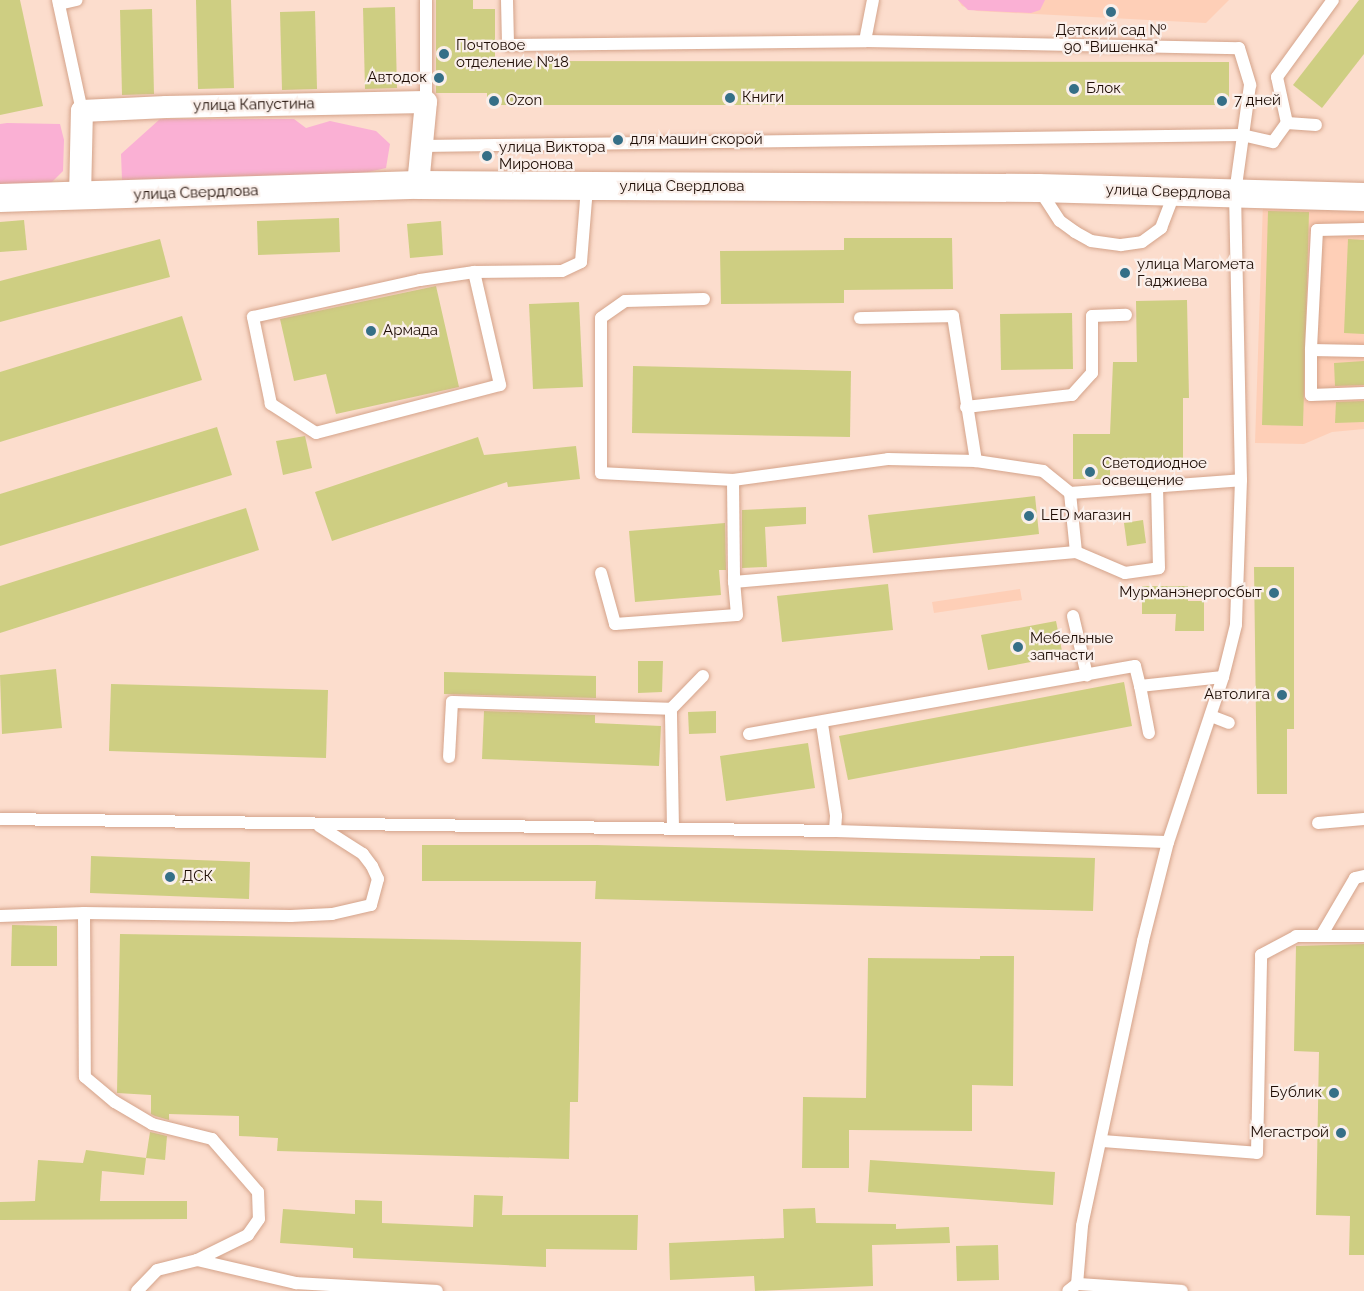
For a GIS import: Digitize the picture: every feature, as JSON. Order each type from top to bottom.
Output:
[{"type":"street","name":"улица Капустина","points":[[82,111],[426,102]]},
{"type":"street","points":[[418,185],[426,102]]},
{"type":"street","points":[[81,197],[82,111]]},
{"type":"street","name":"улица Свердлова","points":[[0,198],[418,185],[1038,188],[1364,197]]},
{"type":"lane","points":[[76,0],[59,2],[82,111]]},
{"type":"lane","points":[[426,0],[426,102]]},
{"type":"lane","points":[[507,0],[508,45],[865,41],[1239,48],[1250,85],[1235,194],[1241,480],[1236,625],[1211,716],[1168,842],[1143,941],[1102,1142],[1082,1226],[1073,1287],[1182,1291]]},
{"type":"lane","points":[[421,146],[1242,135],[1273,142],[1287,123],[1276,77],[1333,0]]},
{"type":"lane","points":[[865,41],[870,2]]},
{"type":"lane","points":[[1287,123],[1316,125]]},
{"type":"lane","points":[[474,272],[500,385],[316,433],[271,404],[253,317],[420,280],[474,272],[562,271],[581,262],[586,187]]},
{"type":"lane","points":[[1038,188],[1060,221],[1076,232],[1091,241],[1121,245],[1142,242],[1161,228],[1174,192]]},
{"type":"lane","points":[[1364,229],[1317,230],[1311,395],[1364,393]]},
{"type":"lane","points":[[704,299],[625,301],[601,318],[601,472],[733,480],[888,459],[976,461],[1044,471],[1070,494],[1076,552]]},
{"type":"lane","points":[[966,407],[1072,395],[1092,373],[1092,316],[1126,315]]},
{"type":"lane","points":[[860,318],[953,316],[976,461]]},
{"type":"lane","points":[[1311,350],[1364,351]]},
{"type":"lane","points":[[601,573],[615,624],[737,615],[734,582],[733,480]]},
{"type":"lane","points":[[1070,494],[1157,485],[1241,480]]},
{"type":"lane","points":[[734,582],[1076,552],[1125,573],[1158,568],[1157,485]]},
{"type":"lane","points":[[1073,616],[1087,675]]},
{"type":"lane","points":[[749,734],[822,724],[1136,666],[1149,733]]},
{"type":"lane","points":[[673,829],[671,709],[703,676]]},
{"type":"lane","points":[[1140,686],[1223,676]]},
{"type":"lane","points":[[449,757],[452,702],[671,709]]},
{"type":"lane","points":[[1211,716],[1229,723]]},
{"type":"lane","points":[[822,724],[836,816],[835,831]]},
{"type":"lane","points":[[0,819],[318,826],[835,831],[1168,842]]},
{"type":"lane","points":[[1318,823],[1364,819]]},
{"type":"lane","points":[[0,916],[84,913],[291,916],[332,914],[371,905],[378,879],[372,866],[363,854],[318,826]]},
{"type":"lane","points":[[1321,936],[1355,878],[1364,876]]},
{"type":"lane","points":[[84,913],[85,1077],[115,1102],[152,1124],[212,1139],[258,1192],[259,1219],[248,1235],[197,1260],[157,1270],[138,1286],[137,1291]]},
{"type":"lane","points":[[1102,1142],[1257,1153],[1262,955],[1289,937],[1364,936]]},
{"type":"lane","points":[[197,1260],[296,1283],[437,1291]]},
{"type":"shaded area","name":"Детский сад № 90 \"Вишенка\"","points":[[958,0],[1229,0],[1206,23],[977,11],[962,6]]},
{"type":"shaded area","points":[[958,0],[1045,0],[1040,10],[1031,13],[968,10]]},
{"type":"shaded area","points":[[160,119],[294,119],[306,128],[330,121],[376,131],[390,144],[386,168],[346,177],[127,185],[122,180],[121,154]]},
{"type":"shaded area","points":[[0,124],[60,124],[64,140],[63,171],[48,186],[0,188]]},
{"type":"shaded area","points":[[1263,203],[1364,207],[1364,429],[1332,432],[1304,444],[1255,443]]},
{"type":"shaded area","points":[[1020,589],[1022,600],[934,613],[932,602]]},
{"type":"building","points":[[0,0],[20,0],[43,106],[0,115]]},
{"type":"building","points":[[196,0],[231,0],[234,88],[198,89]]},
{"type":"building","points":[[436,0],[473,0],[473,9],[495,9],[495,61],[1229,62],[1229,105],[487,105],[487,93],[436,93]]},
{"type":"building","points":[[1359,0],[1364,0],[1364,54],[1322,108],[1293,85]]},
{"type":"building","points":[[395,7],[397,88],[365,89],[363,8]]},
{"type":"building","points":[[152,9],[154,94],[122,95],[120,10]]},
{"type":"building","points":[[315,11],[317,89],[282,90],[280,12]]},
{"type":"building","points":[[1268,211],[1309,212],[1303,426],[1262,425]]},
{"type":"building","points":[[339,218],[340,252],[258,255],[257,221]]},
{"type":"building","points":[[24,220],[27,250],[0,252],[0,222]]},
{"type":"building","points":[[441,221],[443,255],[410,258],[407,224]]},
{"type":"building","points":[[844,238],[952,238],[953,289],[844,290],[844,303],[721,304],[720,251],[844,250]]},
{"type":"building","points":[[160,239],[170,277],[0,322],[0,281]]},
{"type":"building","points":[[1348,239],[1364,240],[1364,334],[1344,333]]},
{"type":"building","points":[[436,286],[459,387],[336,414],[326,374],[294,381],[280,319]]},
{"type":"building","points":[[1187,300],[1189,398],[1183,398],[1183,465],[1110,465],[1110,479],[1073,479],[1073,434],[1110,434],[1113,362],[1137,362],[1136,301]]},
{"type":"building","points":[[579,302],[583,387],[533,389],[529,304]]},
{"type":"building","points":[[1072,313],[1073,369],[1001,370],[1000,314]]},
{"type":"building","points":[[182,316],[202,380],[0,442],[0,372]]},
{"type":"building","points":[[1364,361],[1364,385],[1335,386],[1334,363]]},
{"type":"building","points":[[633,366],[851,371],[850,437],[632,433]]},
{"type":"building","points":[[1364,401],[1364,422],[1335,423],[1336,402]]},
{"type":"building","points":[[217,427],[232,475],[0,546],[0,494]]},
{"type":"building","points":[[305,436],[312,468],[283,475],[276,441]]},
{"type":"building","points":[[478,437],[484,455],[576,446],[580,479],[508,487],[507,482],[332,541],[315,492]]},
{"type":"building","points":[[1035,496],[1039,534],[873,553],[868,515]]},
{"type":"building","points":[[806,507],[806,524],[765,527],[767,567],[742,568],[742,510]]},
{"type":"building","points":[[246,508],[259,550],[0,633],[0,586]]},
{"type":"building","points":[[1143,520],[1146,543],[1127,546],[1124,523]]},
{"type":"building","points":[[725,523],[726,570],[719,570],[721,595],[635,602],[629,531]]},
{"type":"building","points":[[1254,567],[1294,567],[1294,729],[1287,729],[1287,794],[1257,794]]},
{"type":"building","points":[[888,584],[893,630],[782,642],[777,596]]},
{"type":"building","points":[[1142,586],[1188,586],[1188,601],[1204,601],[1204,631],[1175,631],[1176,614],[1142,614]]},
{"type":"building","points":[[1056,621],[1063,656],[988,670],[981,635]]},
{"type":"building","points":[[638,661],[663,661],[662,692],[638,693]]},
{"type":"building","points":[[56,669],[62,728],[2,734],[0,675]]},
{"type":"building","points":[[444,672],[596,676],[596,698],[444,694]]},
{"type":"building","points":[[1124,682],[1132,726],[848,780],[839,736]]},
{"type":"building","points":[[111,684],[328,690],[326,758],[109,751]]},
{"type":"building","points":[[484,711],[595,715],[595,723],[661,726],[659,766],[482,759]]},
{"type":"building","points":[[716,711],[716,733],[689,734],[688,712]]},
{"type":"building","points":[[808,743],[815,788],[726,801],[720,756]]},
{"type":"building","points":[[422,845],[597,845],[1095,858],[1093,911],[595,899],[596,881],[422,881]]},
{"type":"building","name":"ДСК","points":[[91,856],[250,862],[249,899],[90,893]]},
{"type":"building","points":[[12,925],[57,926],[57,966],[11,966]]},
{"type":"building","points":[[120,934],[581,942],[578,1102],[570,1102],[569,1159],[277,1151],[278,1138],[239,1136],[239,1116],[169,1114],[169,1120],[151,1114],[151,1095],[117,1093]]},
{"type":"building","name":"Мегастрой","points":[[1364,944],[1364,1255],[1349,1255],[1350,1216],[1316,1215],[1319,1052],[1294,1051],[1296,946]]},
{"type":"building","points":[[980,956],[1014,956],[1013,1086],[972,1085],[972,1131],[849,1130],[849,1168],[802,1168],[803,1097],[866,1098],[868,958],[980,959]]},
{"type":"building","points":[[150,1132],[167,1136],[165,1160],[146,1158]]},
{"type":"building","points":[[86,1150],[146,1158],[144,1175],[102,1171],[100,1201],[187,1201],[187,1219],[0,1220],[0,1202],[35,1201],[38,1160],[83,1163]]},
{"type":"building","points":[[870,1160],[1055,1172],[1053,1205],[868,1192]]},
{"type":"building","points":[[474,1195],[503,1196],[502,1215],[638,1215],[637,1250],[546,1249],[546,1267],[353,1258],[353,1248],[280,1243],[283,1209],[355,1214],[355,1200],[382,1201],[382,1223],[473,1227]]},
{"type":"building","points":[[815,1208],[816,1223],[896,1224],[896,1229],[949,1227],[950,1243],[872,1245],[873,1286],[755,1291],[754,1276],[670,1280],[669,1243],[784,1238],[783,1209]]},
{"type":"building","points":[[998,1245],[999,1280],[957,1281],[956,1246]]},
{"type":"place","name":"Детский сад № 90 \"Вишенка\"","points":[[1111,12]]},
{"type":"place","name":"Почтовое отделение №18","points":[[444,54]]},
{"type":"place","name":"Автодок","points":[[439,78]]},
{"type":"place","name":"Блок","points":[[1074,89]]},
{"type":"place","name":"Книги","points":[[730,98]]},
{"type":"place","name":"Ozon","points":[[494,101]]},
{"type":"place","name":"7 дней","points":[[1222,101]]},
{"type":"place","name":"для машин скорой","points":[[618,140]]},
{"type":"place","name":"улица Виктора Миронова","points":[[487,156]]},
{"type":"place","name":"улица Магомета Гаджиева","points":[[1125,273]]},
{"type":"place","name":"Армада","points":[[371,331]]},
{"type":"place","name":"Светодиодное освещение","points":[[1090,472]]},
{"type":"place","name":"LED магазин","points":[[1029,516]]},
{"type":"place","name":"Мурманэнергосбыт","points":[[1274,593]]},
{"type":"place","name":"Мебельные запчасти","points":[[1018,647]]},
{"type":"place","name":"Автолига","points":[[1282,695]]},
{"type":"place","name":"ДСК","points":[[170,877]]},
{"type":"place","name":"Бублик","points":[[1334,1093]]},
{"type":"place","name":"Мегастрой","points":[[1341,1133]]}]
